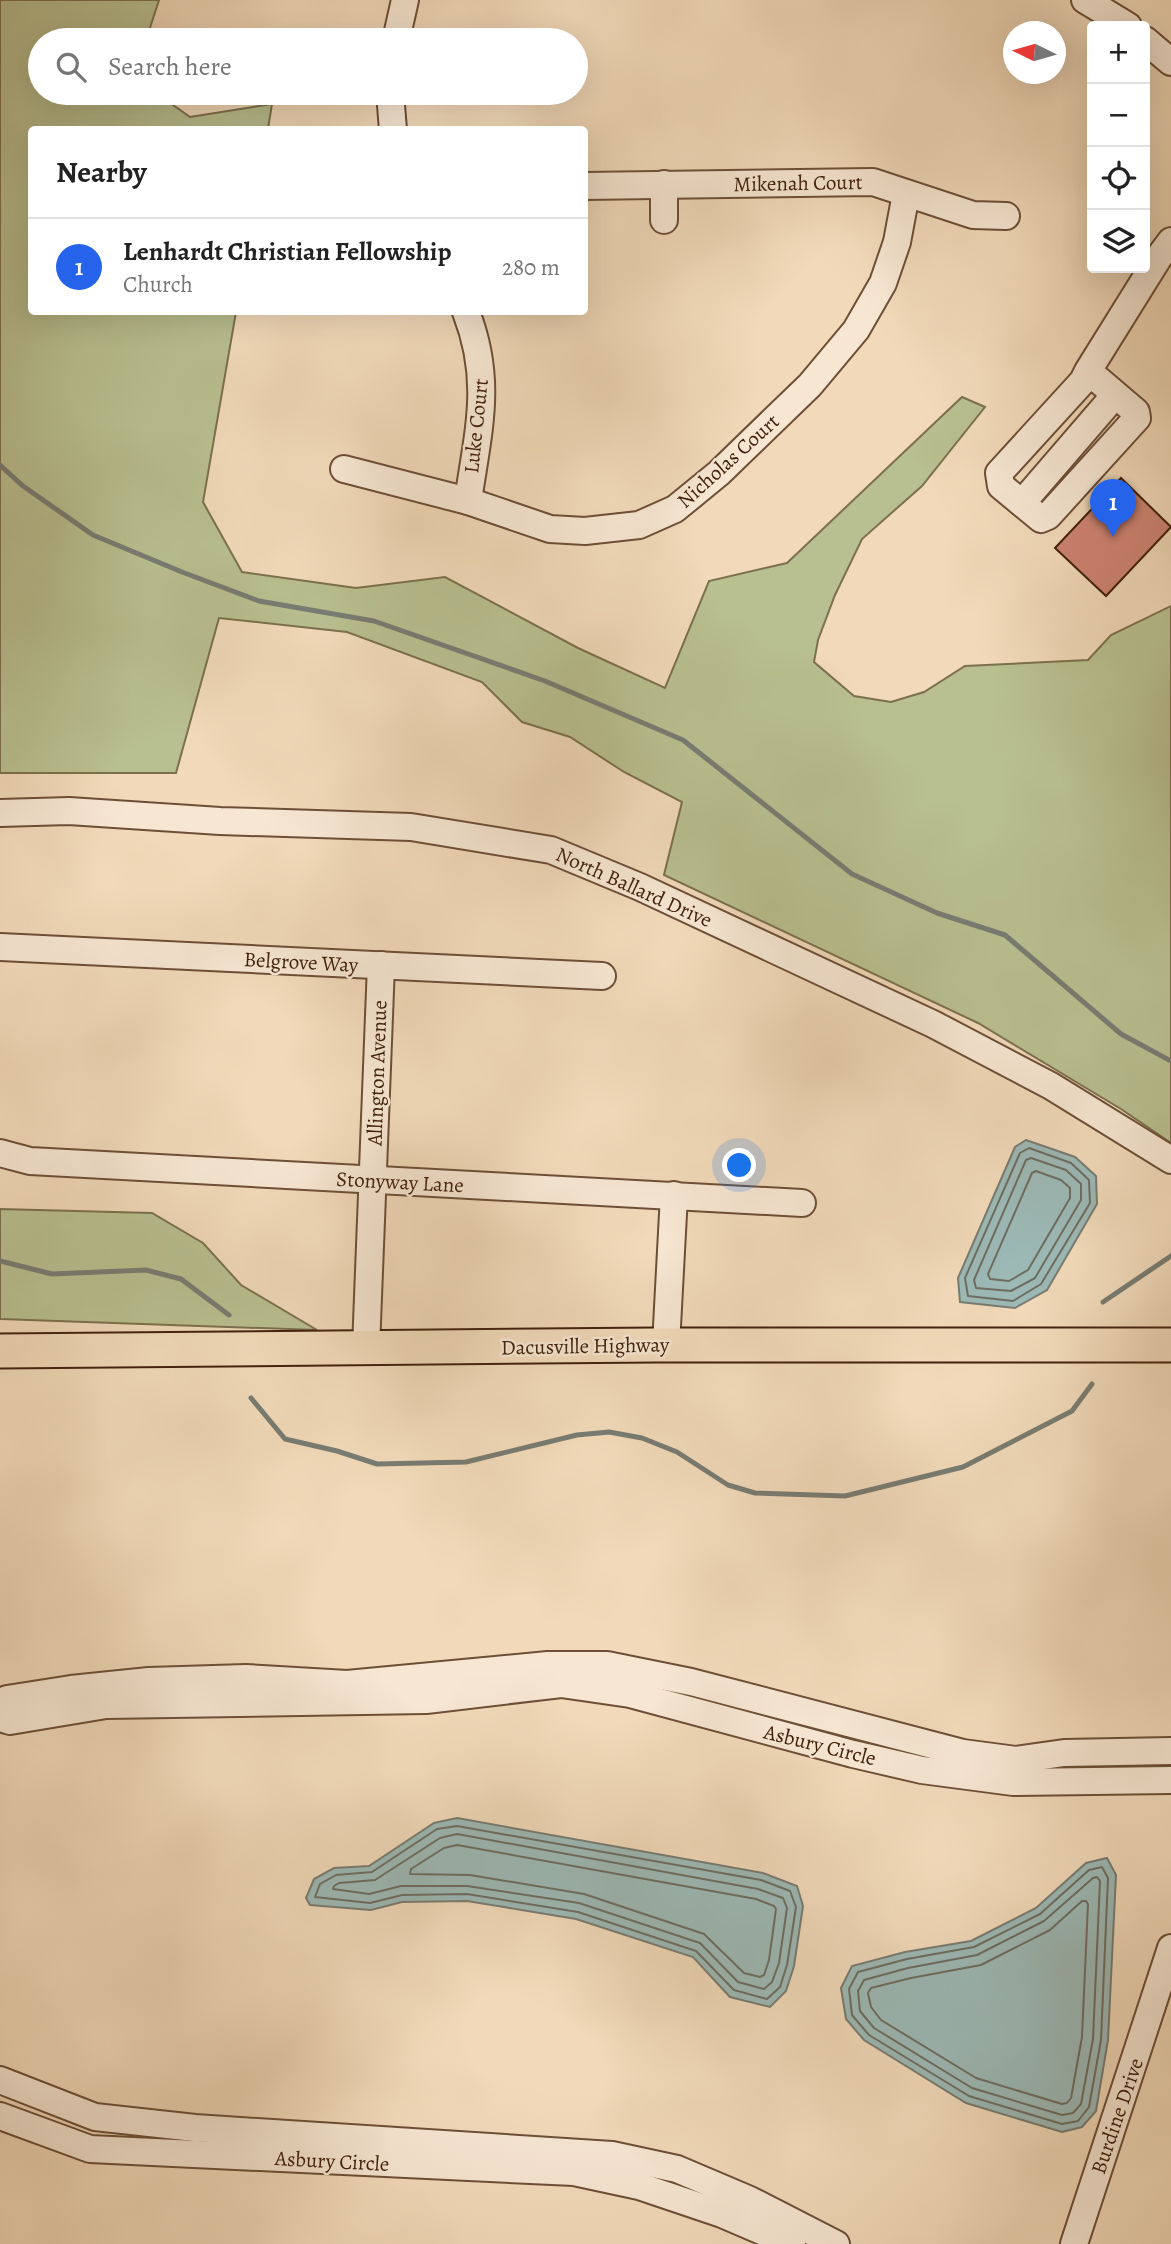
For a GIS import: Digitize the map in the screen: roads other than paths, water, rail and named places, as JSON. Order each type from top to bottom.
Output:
[{"type":"main road","name":"Dacusville Highway","points":[[0,1351],[666,1345],[1171,1345]]},
{"type":"street","points":[[399,28],[405,0]]},
{"type":"street","points":[[1085,0],[1120,21]]},
{"type":"street","points":[[1150,44],[1171,61]]},
{"type":"street","points":[[391,105],[393,126]]},
{"type":"street","name":"Mikenah Court","points":[[588,186],[873,182],[973,215],[1006,216]]},
{"type":"street","points":[[664,184],[664,220]]},
{"type":"street","name":"Nicholas Court","points":[[344,469],[468,501],[550,529],[585,531],[639,525],[675,509],[719,473],[810,385],[856,330],[883,283],[897,242],[906,194]]},
{"type":"street","points":[[1088,372],[1136,412],[1137,418],[1048,516],[1041,519],[1001,485],[999,473],[1083,381],[1088,372],[1171,241]]},
{"type":"street","name":"Luke Court","points":[[467,315],[481,362],[483,402],[468,501]]},
{"type":"street","name":"North Ballard Drive","points":[[0,813],[69,811],[219,821],[411,827],[551,850],[640,887],[933,1024],[1051,1086],[1171,1160]]},
{"type":"street","name":"Belgrove Way","points":[[0,947],[602,976]]},
{"type":"street","name":"Allington Avenue","points":[[366,1348],[381,965]]},
{"type":"street","name":"Stonyway Lane","points":[[0,1153],[30,1161],[802,1203]]},
{"type":"street","points":[[666,1345],[674,1195]]},
{"type":"street","name":"Asbury Circle","points":[[0,1705],[7,1699],[246,1691],[347,1684],[448,1686],[515,1679],[548,1665],[607,1665],[640,1684],[727,1720],[912,1768],[1171,1780]]},
{"type":"street","name":"Asbury Circle","points":[[640,1684],[736,1694],[963,1753],[1014,1771],[1064,1753],[1171,1751]]},
{"type":"street","points":[[727,1720],[736,1694]]},
{"type":"street","name":"Asbury Circle","points":[[0,1718],[10,1721],[106,1695]]},
{"type":"street","points":[[912,1768],[921,1742]]},
{"type":"street","name":"Burdine Drive","points":[[1074,2244],[1171,1948]]},
{"type":"street","name":"Asbury Circle","points":[[0,2080],[95,2117],[194,2141]]},
{"type":"street","name":"Asbury Circle","points":[[0,2116],[90,2149],[194,2141],[574,2162],[612,2155],[677,2169],[750,2200],[836,2244]]},
{"type":"street","name":"Asbury Circle","points":[[574,2162],[722,2214],[792,2244]]},
{"type":"water","points":[[1026,1140],[1075,1157],[1096,1176],[1097,1204],[1047,1290],[1015,1308],[960,1302],[958,1278],[1015,1147]]},
{"type":"water","points":[[457,1818],[763,1873],[797,1886],[803,1906],[794,1966],[786,1991],[770,2007],[730,1997],[693,1957],[576,1919],[467,1901],[402,1902],[371,1910],[310,1905],[306,1898],[314,1879],[334,1868],[369,1866],[434,1823]]},
{"type":"water","points":[[1107,1858],[1116,1875],[1108,2040],[1096,2111],[1082,2127],[1062,2132],[966,2103],[864,2040],[846,2019],[841,1988],[852,1966],[905,1952],[971,1941],[1036,1908],[1086,1863]]},
{"type":"waterway","points":[[0,465],[23,486],[93,535],[182,572],[259,601],[374,621],[545,681],[683,740],[852,874],[937,913],[1005,935],[1121,1034],[1171,1061]]},
{"type":"waterway","points":[[1103,1302],[1171,1256]]},
{"type":"waterway","points":[[0,1261],[52,1274],[146,1270],[181,1279],[229,1315]]},
{"type":"waterway","points":[[251,1398],[285,1439],[377,1464],[466,1462],[577,1435],[609,1432],[642,1438],[677,1452],[728,1485],[755,1493],[845,1496],[963,1467],[1072,1411],[1092,1384]]},
{"type":"place","name":"Lenhardt Christian Fellowship","points":[[1113,537]]}]
